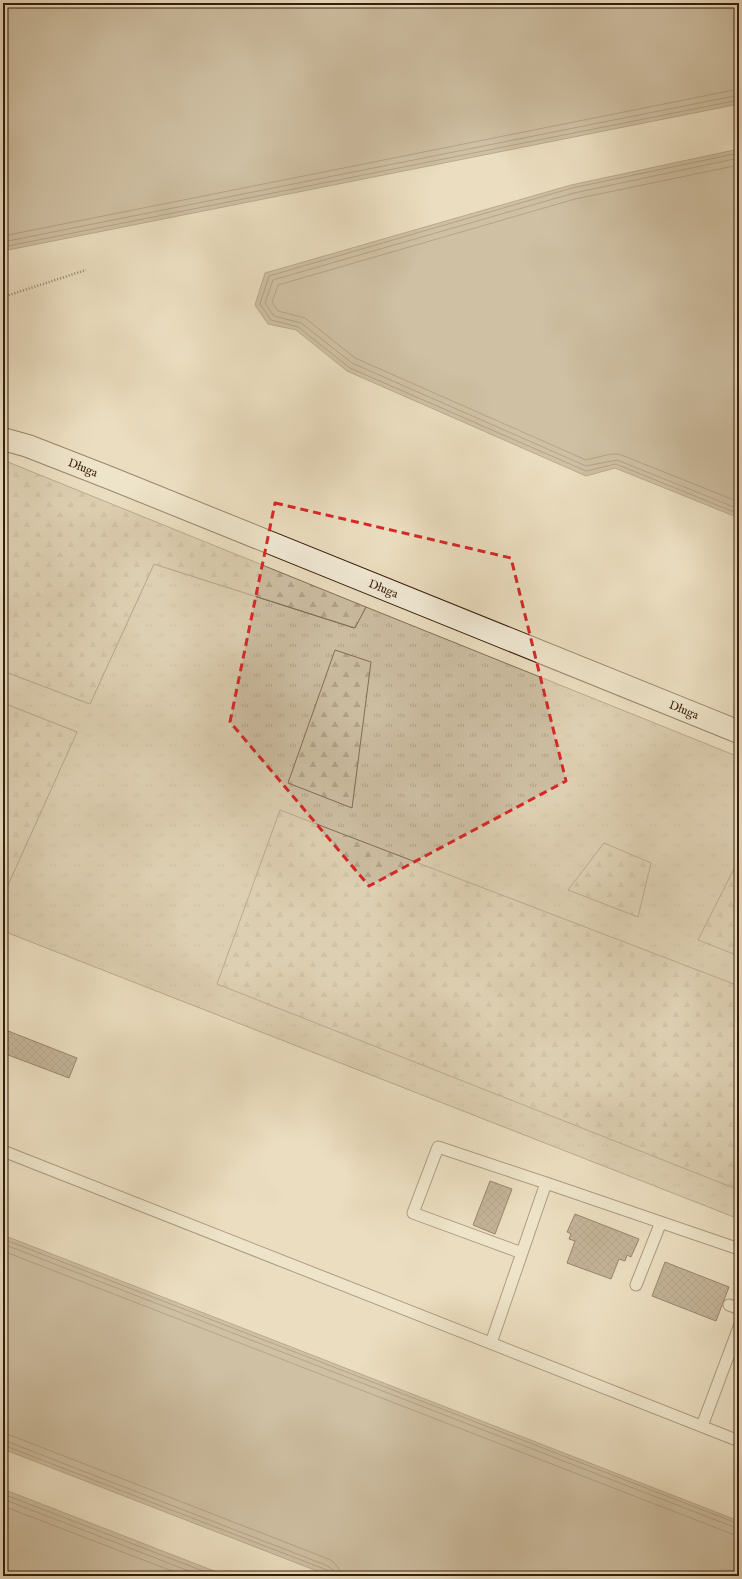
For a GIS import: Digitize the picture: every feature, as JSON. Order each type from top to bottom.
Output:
[{"type":"main road","name":"Długa","points":[[3,439],[28,446],[739,732]]},
{"type":"main road","name":"Długa","points":[[3,443],[28,446]]},
{"type":"lane","points":[[522,1253],[413,1213],[438,1147],[739,1249]]},
{"type":"lane","points":[[3,1151],[739,1441]]},
{"type":"lane","points":[[491,1343],[546,1183]]},
{"type":"lane","points":[[636,1285],[661,1222]]},
{"type":"lane","points":[[702,1426],[739,1327]]},
{"type":"path","points":[[3,296],[86,270]]},
{"type":"highlighted area","points":[[275,503],[511,558],[566,781],[369,886],[230,722]]},
{"type":"green space","points":[[3,460],[366,607],[355,628],[154,564],[90,704],[3,671]]},
{"type":"green space","points":[[154,564],[354,628],[366,607],[739,757],[739,1219],[3,931],[3,896],[77,732],[3,703],[3,671],[90,704]]},
{"type":"green space","points":[[335,650],[371,662],[352,808],[288,783]]},
{"type":"green space","points":[[3,703],[77,732],[3,896]]},
{"type":"green space","points":[[280,810],[739,986],[739,1190],[217,984]]},
{"type":"green space","points":[[604,843],[651,863],[638,917],[568,890]]},
{"type":"green space","points":[[739,859],[739,956],[698,940]]},
{"type":"water","points":[[3,3],[739,3],[739,104],[3,251]]},
{"type":"water","points":[[739,149],[739,518],[615,468],[586,476],[347,371],[296,330],[268,324],[255,305],[265,273],[571,185]]},
{"type":"water","points":[[3,1235],[739,1521],[739,1576],[330,1576],[3,1449]]},
{"type":"water","points":[[3,1489],[227,1576],[3,1576]]},
{"type":"building","points":[[3,1029],[77,1058],[69,1078],[3,1053]]},
{"type":"building","points":[[490,1181],[512,1189],[495,1234],[473,1225]]},
{"type":"building","points":[[575,1214],[639,1239],[631,1257],[627,1255],[625,1261],[619,1259],[611,1279],[567,1263],[575,1241],[569,1239],[571,1234],[567,1232]]},
{"type":"building","points":[[665,1262],[729,1287],[716,1321],[652,1296]]}]
